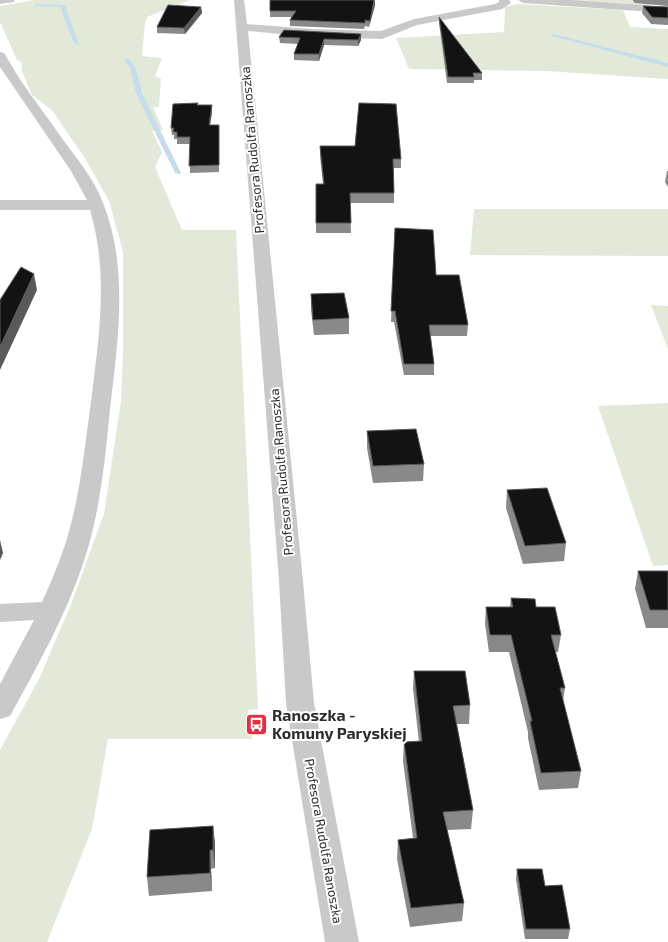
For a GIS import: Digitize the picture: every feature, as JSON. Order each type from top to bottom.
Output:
[{"type":"street","points":[[0,1],[10,0]]},
{"type":"street","name":"Profesora Rudolfa Ranoszka","points":[[238,0],[291,581],[300,703],[342,942]]},
{"type":"street","points":[[241,27],[312,33],[382,35],[414,22],[498,7],[505,3],[504,0]]},
{"type":"street","points":[[523,0],[668,10]]},
{"type":"street","points":[[0,709],[32,652],[51,610],[70,565],[86,514],[94,465],[109,329],[108,249],[105,232],[95,201],[77,168],[28,102],[4,62]]},
{"type":"street","points":[[0,201],[95,201]]},
{"type":"street","points":[[0,205],[95,201]]},
{"type":"street","points":[[0,613],[51,610]]},
{"type":"green space","points":[[34,0],[190,0],[147,17],[145,23],[142,56],[162,58],[155,76],[161,79],[159,107],[153,107],[163,130],[152,131],[162,152],[155,167],[182,230],[236,230],[258,709],[248,710],[252,739],[108,739],[92,829],[47,942],[0,942],[0,750],[39,679],[70,607],[104,514],[121,401],[123,352],[123,252],[109,201],[86,160],[52,110],[32,95],[21,69],[21,62],[17,60],[0,22],[0,6]]},
{"type":"green space","points":[[556,0],[641,0],[654,7]]},
{"type":"green space","points":[[518,4],[623,10],[630,27],[668,29],[668,79],[546,71],[409,69],[396,38],[504,32],[505,7]]},
{"type":"green space","points":[[474,209],[668,209],[668,256],[470,255]]},
{"type":"green space","points":[[651,305],[668,306],[668,349]]},
{"type":"green space","points":[[668,403],[668,565],[653,566],[598,406]]},
{"type":"building","points":[[270,0],[374,0],[370,21],[365,20],[365,23],[290,20],[296,11],[270,11]]},
{"type":"building","points":[[168,5],[201,7],[184,28],[157,27]]},
{"type":"building","points":[[643,6],[668,7],[668,18],[652,17]]},
{"type":"building","points":[[439,17],[482,73],[473,73],[474,77],[448,77]]},
{"type":"building","points":[[284,30],[361,34],[358,40],[324,39],[319,54],[294,54],[300,38],[279,37]]},
{"type":"building","points":[[198,103],[197,105],[212,105],[209,125],[219,125],[219,165],[189,166],[190,137],[177,137],[177,132],[173,132],[174,128],[171,128],[173,104]]},
{"type":"building","points":[[359,103],[396,104],[401,159],[393,159],[394,193],[350,193],[351,223],[316,223],[316,184],[324,184],[320,146],[355,146]]},
{"type":"building","points":[[395,228],[433,230],[436,275],[459,275],[468,325],[429,325],[434,364],[404,364],[395,311],[391,311]]},
{"type":"building","points":[[21,267],[34,274],[0,347],[0,300]]},
{"type":"building","points":[[344,293],[349,318],[313,320],[311,294]]},
{"type":"building","points":[[416,429],[424,464],[373,466],[367,431]]},
{"type":"building","points":[[547,488],[566,543],[525,546],[507,490]]},
{"type":"building","points":[[638,571],[668,571],[668,610],[650,610]]},
{"type":"building","points":[[511,598],[535,599],[536,607],[555,607],[561,635],[551,635],[565,688],[560,688],[581,771],[541,773],[530,721],[532,721],[511,635],[490,635],[486,607],[513,607]]},
{"type":"building","points":[[414,671],[465,671],[470,705],[453,706],[473,810],[443,812],[464,903],[411,908],[398,840],[417,838],[404,742],[422,741]]},
{"type":"building","points":[[213,826],[213,850],[210,850],[210,873],[147,877],[150,830]]},
{"type":"building","points":[[517,869],[542,869],[545,886],[562,885],[570,929],[526,929]]},
{"type":"waterway","points":[[36,5],[63,6],[66,18],[77,44]]},
{"type":"waterway","points":[[554,35],[668,65]]},
{"type":"waterway","points":[[127,60],[133,68],[139,93],[178,173]]},
{"type":"place","name":"Ranoszka - Komuny Paryskiej","points":[[257,724]]}]
